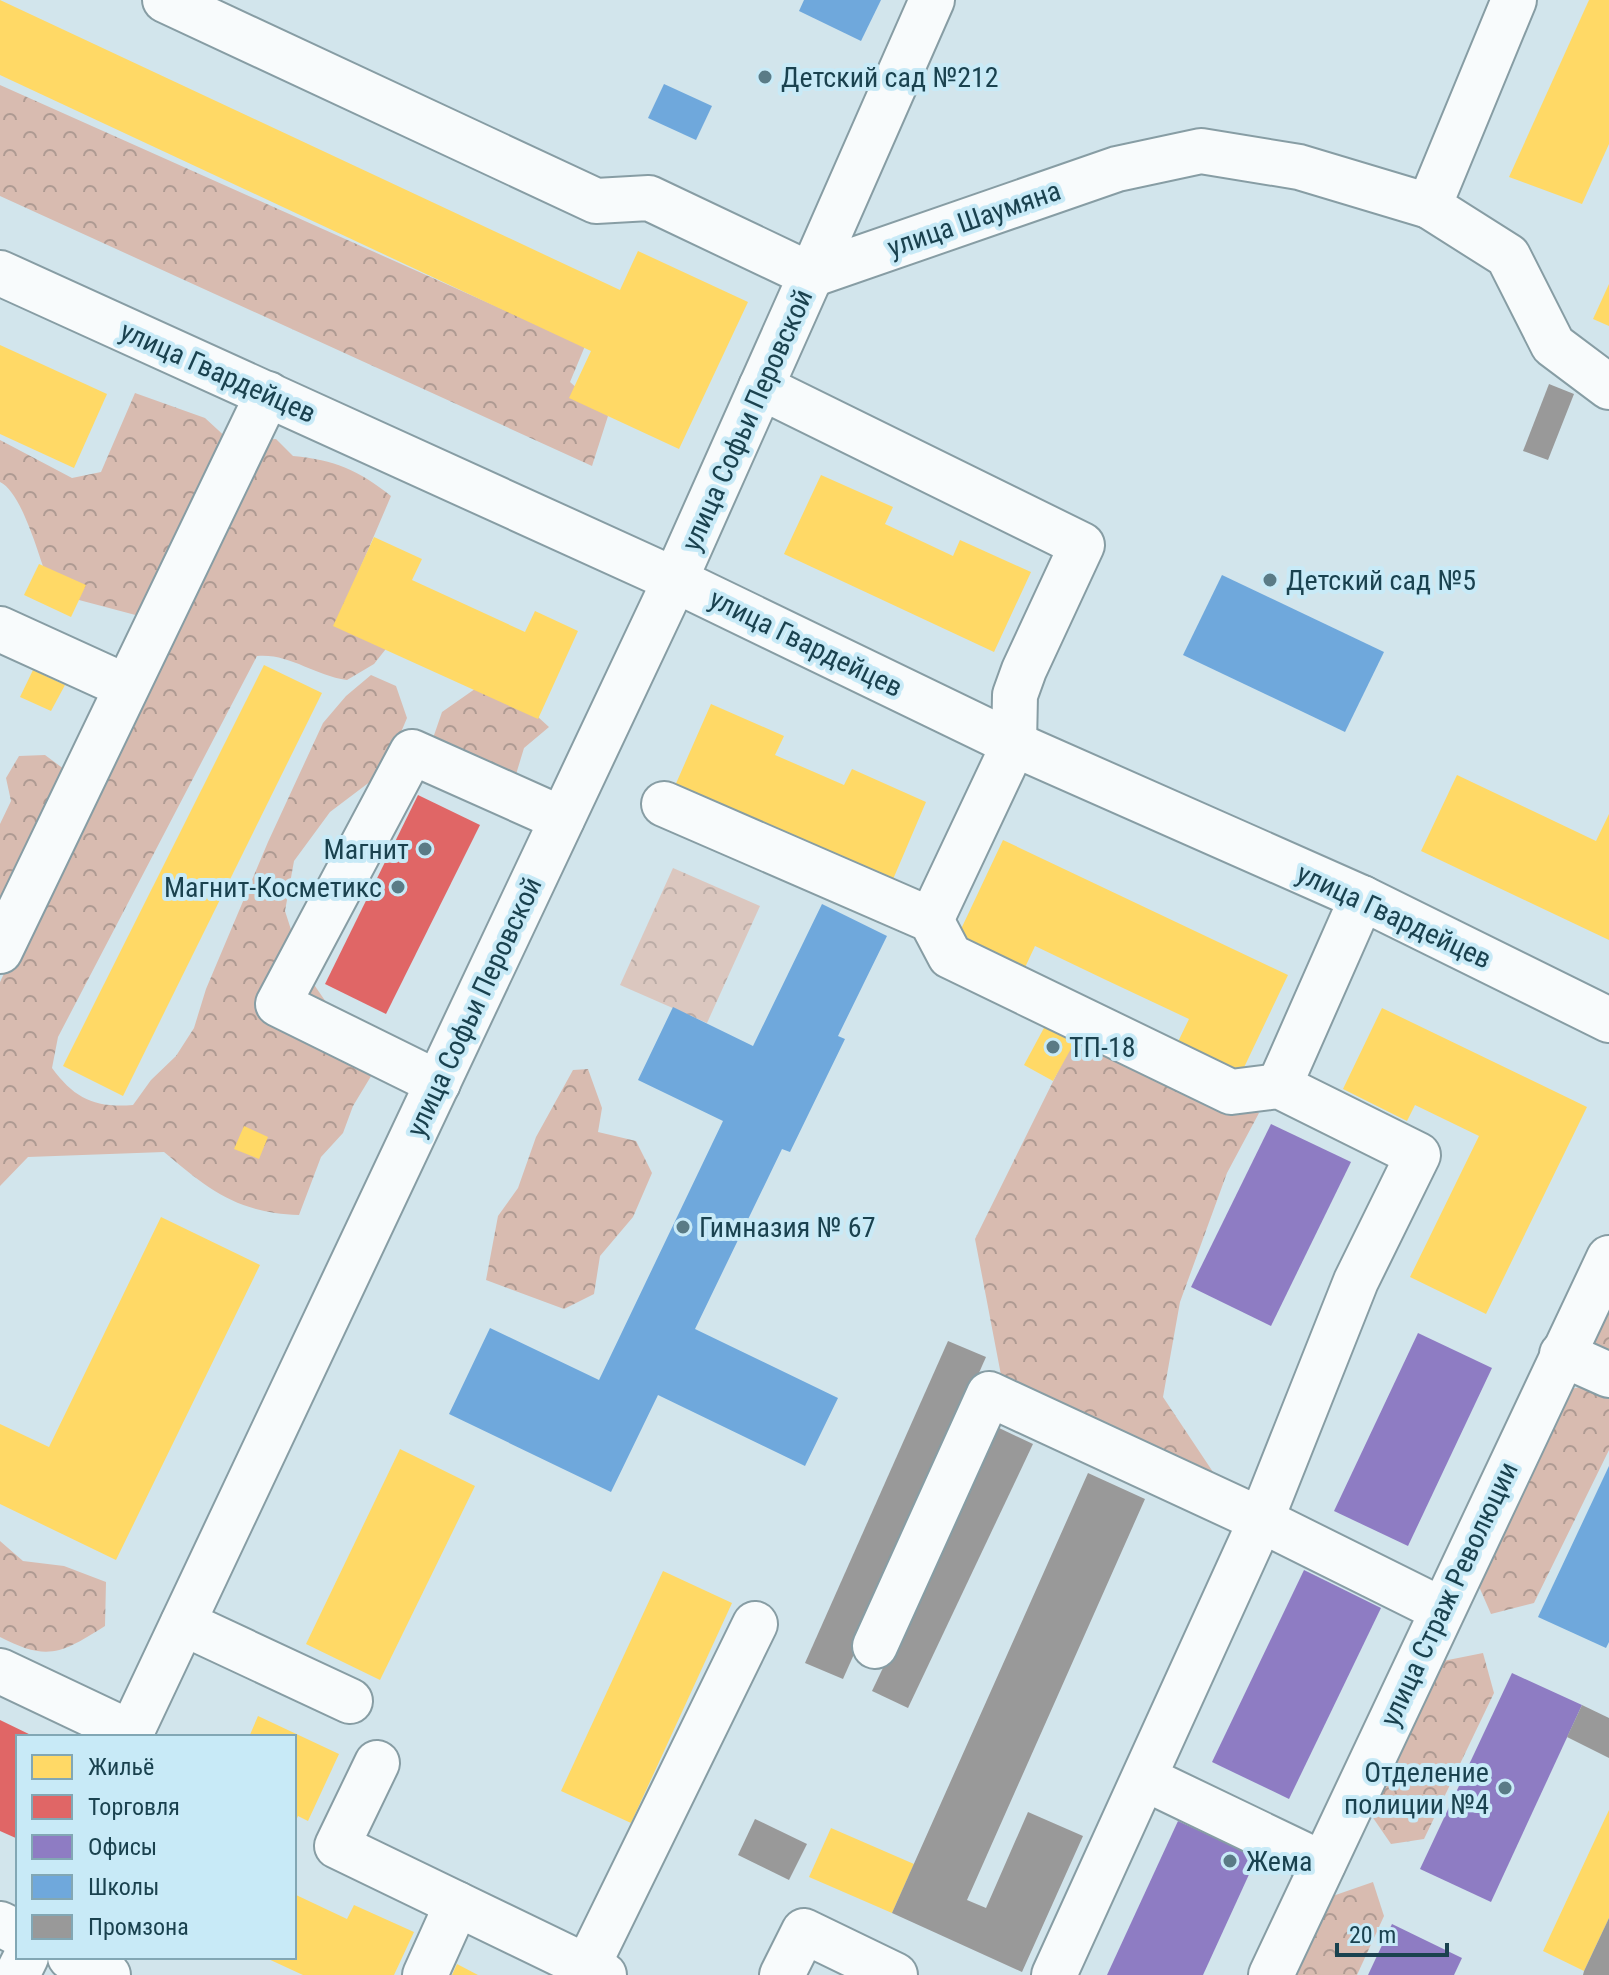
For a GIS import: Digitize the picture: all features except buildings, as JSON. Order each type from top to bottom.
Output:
[{"type":"street","points":[[165,0],[596,201],[649,198],[811,275],[932,0]]},
{"type":"street","points":[[1429,206],[1514,0]]},
{"type":"street","name":"улица Шаумяна","points":[[811,275],[1117,169],[1201,151],[1299,167],[1429,206],[1508,256],[1553,345],[1609,387]]},
{"type":"street","name":"улица Гвардейцев","points":[[0,273],[675,580],[1014,744],[1362,898],[1609,1020]]},
{"type":"street","name":"улица Софьи Перовской","points":[[130,1735],[675,580],[811,275]]},
{"type":"street","points":[[761,387],[1082,545],[1015,695],[1014,744],[931,920]]},
{"type":"street","points":[[0,951],[268,394]]},
{"type":"street","points":[[0,629],[125,686]]},
{"type":"street","points":[[438,1083],[278,1004],[412,752],[562,819]]},
{"type":"street","points":[[664,804],[931,920],[950,956],[1231,1092],[1279,1086],[1418,1155],[1356,1281],[1261,1520],[1146,1779],[1054,1975]]},
{"type":"street","points":[[1279,1086],[1362,898]]},
{"type":"street","name":"улица Страж Революции","points":[[1271,1975],[1440,1609],[1609,1258]]},
{"type":"street","points":[[1562,1354],[1609,1375]]},
{"type":"street","points":[[875,1646],[989,1394],[1261,1520],[1440,1609]]},
{"type":"street","points":[[183,1623],[350,1701]]},
{"type":"street","points":[[377,1763],[337,1846],[596,1971],[755,1624]]},
{"type":"street","points":[[0,1671],[130,1735]]},
{"type":"street","points":[[1146,1779],[1323,1864]]},
{"type":"street","points":[[425,1975],[457,1904]]},
{"type":"street","points":[[782,1975],[804,1931],[895,1975]]},
{"type":"street","points":[[74,1959],[108,1975]]},
{"type":"green space","points":[[0,85],[585,346],[570,382],[608,416],[592,466],[0,196]]},
{"type":"green space","points":[[135,393],[205,418],[230,441],[143,617],[79,600],[50,586],[23,513],[16,499],[0,482],[0,440],[72,478],[101,472]]},
{"type":"green space","points":[[276,439],[293,456],[345,468],[368,479],[391,496],[344,606],[389,645],[374,664],[347,680],[280,658],[257,656],[58,1037],[52,1068],[69,1087],[87,1099],[108,1105],[133,1105],[151,1080],[176,1056],[194,1028],[206,989],[268,842],[323,723],[346,696],[371,675],[396,686],[407,718],[393,751],[371,781],[330,812],[294,861],[285,911],[304,970],[328,1005],[385,1053],[353,1106],[343,1133],[321,1157],[299,1215],[258,1210],[226,1197],[164,1152],[28,1157],[0,1186],[0,982],[259,440]]},
{"type":"green space","points":[[482,684],[515,696],[549,727],[524,748],[514,781],[431,744],[442,712]]},
{"type":"green space","points":[[45,755],[72,775],[0,925],[0,824],[11,801],[6,778],[19,756]]},
{"type":"green space","points":[[673,868],[760,906],[707,1023],[620,985]]},
{"type":"green space","points":[[1077,1033],[1259,1113],[1227,1173],[1180,1302],[1163,1397],[1231,1499],[1001,1375],[975,1239]]},
{"type":"green space","points":[[588,1069],[602,1108],[598,1132],[636,1141],[652,1173],[633,1217],[600,1256],[594,1294],[564,1309],[486,1280],[498,1216],[518,1188],[536,1137],[573,1070]]},
{"type":"green space","points":[[1609,1308],[1609,1450],[1534,1603],[1491,1614],[1477,1582],[1571,1389],[1589,1385],[1590,1345]]},
{"type":"green space","points":[[0,1541],[23,1561],[64,1566],[106,1582],[105,1626],[77,1643],[54,1651],[31,1650],[0,1637]]},
{"type":"green space","points":[[1483,1653],[1494,1693],[1424,1839],[1391,1844],[1369,1812],[1438,1662]]},
{"type":"green space","points":[[1373,1882],[1384,1916],[1357,1975],[1290,1975],[1324,1899]]},
{"type":"place","name":"Детский сад №212","points":[[765,77]]},
{"type":"place","name":"Детский сад №5","points":[[1270,580]]},
{"type":"place","name":"Магнит","points":[[425,849]]},
{"type":"place","name":"Магнит-Косметикс","points":[[398,887]]},
{"type":"place","name":"ТП-18","points":[[1053,1047]]},
{"type":"place","name":"Гимназия № 67","points":[[683,1227]]},
{"type":"place","name":"Отделение полиции №4","points":[[1505,1788]]},
{"type":"place","name":"Жема","points":[[1230,1861]]}]
